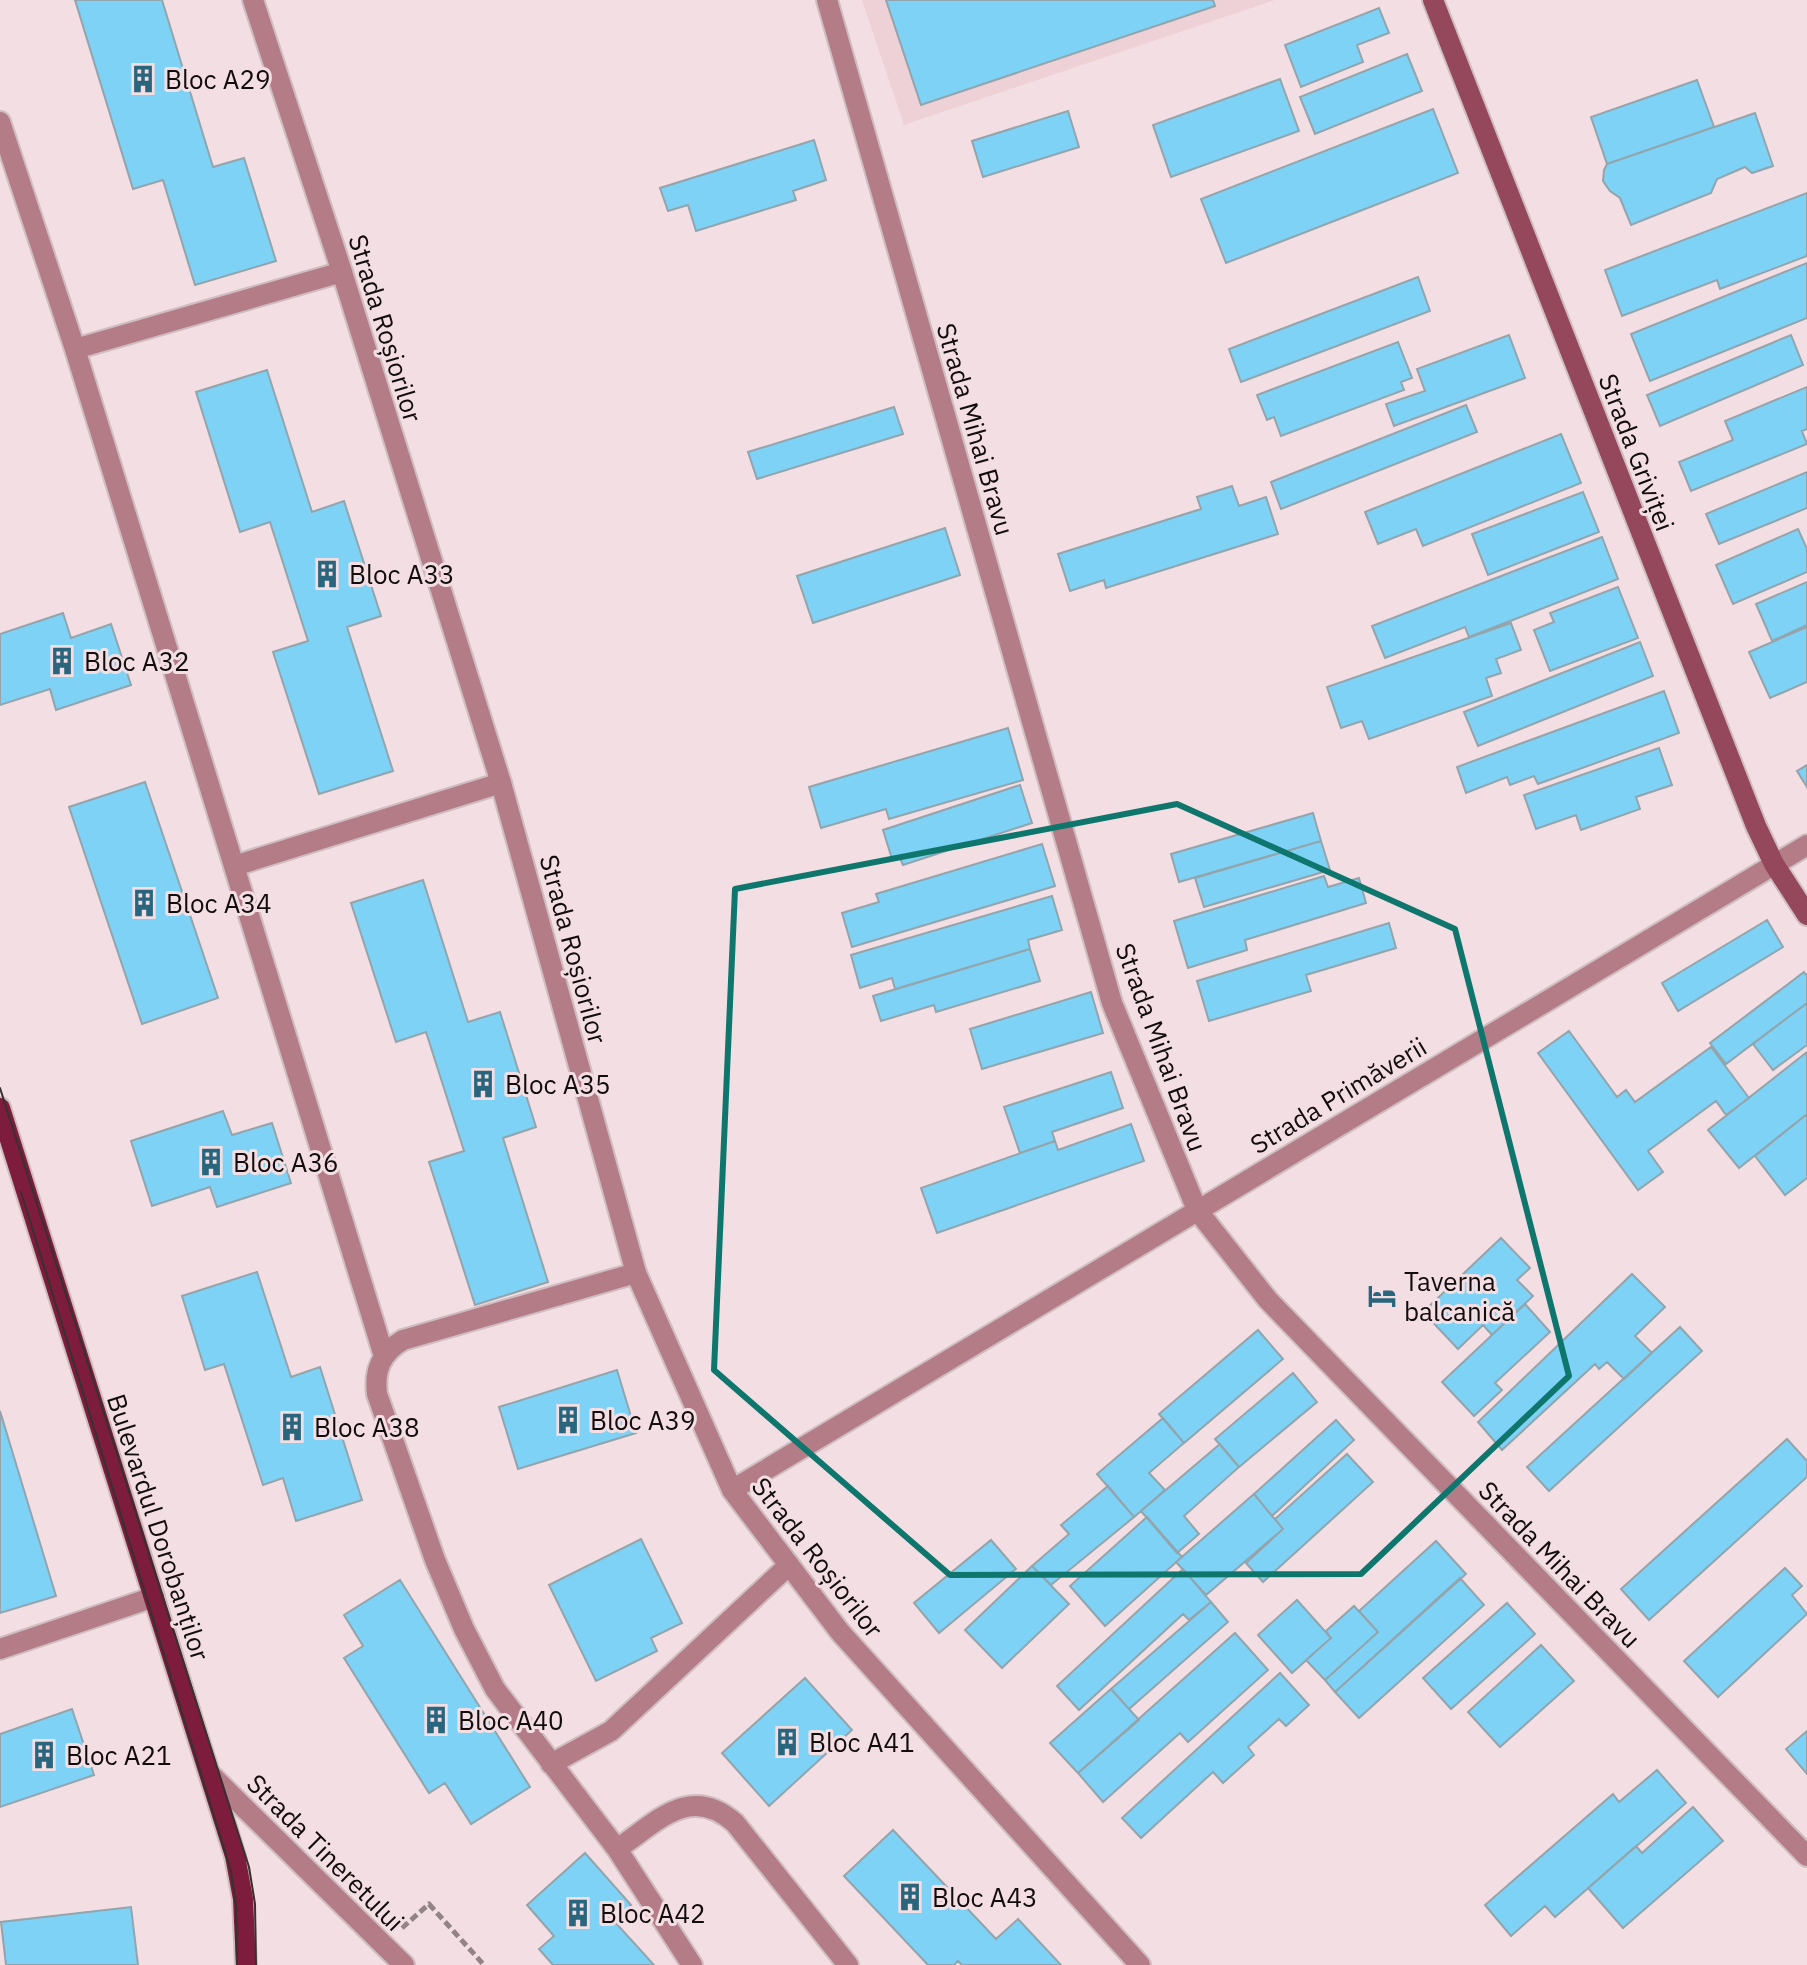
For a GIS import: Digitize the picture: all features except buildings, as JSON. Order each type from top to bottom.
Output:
[{"type":"main road","name":"Strada Griviței","points":[[1433,0],[1729,758],[1774,864],[1807,915]]},
{"type":"main road","name":"Bulevardul Dorobanților","points":[[0,1108],[235,1856],[244,1910],[246,1965]]},
{"type":"street","name":"Strada Roșiorilor","points":[[253,0],[342,272],[501,783],[636,1273],[732,1490],[840,1632],[1140,1965]]},
{"type":"street","name":"Strada Mihai Bravu","points":[[827,0],[1112,1003],[1197,1210],[1268,1300],[1807,1856]]},
{"type":"street","points":[[0,122],[75,349],[384,1356]]},
{"type":"street","points":[[75,349],[342,272]]},
{"type":"street","points":[[234,866],[501,783]]},
{"type":"street","name":"Strada Primăverii","points":[[732,1490],[1807,845]]},
{"type":"street","points":[[636,1273],[403,1340],[384,1356],[375,1380],[377,1394],[435,1560],[464,1629],[495,1689],[617,1849],[692,1965]]},
{"type":"street","points":[[551,1764],[611,1731],[789,1565]]},
{"type":"street","points":[[0,1649],[154,1597]]},
{"type":"street","name":"Strada Tineretului","points":[[211,1775],[404,1965]]},
{"type":"street","points":[[617,1849],[684,1804],[723,1812],[848,1965]]},
{"type":"path","points":[[383,1944],[429,1904],[484,1965]]},
{"type":"highlighted area","points":[[1177,804],[1455,929],[1569,1376],[1361,1574],[950,1575],[714,1370],[735,889]]},
{"type":"shaded area","points":[[862,0],[1275,0],[904,125]]},
{"type":"tram line","points":[[0,1088],[249,1867],[255,1904],[256,1965]]},
{"type":"tram line","points":[[21,1192],[231,1871],[236,1905],[237,1965]]},
{"type":"place","name":"Bloc A29","points":[[143,79]]},
{"type":"place","name":"Bloc A33","points":[[327,574]]},
{"type":"place","name":"Bloc A32","points":[[62,661]]},
{"type":"place","name":"Bloc A34","points":[[144,903]]},
{"type":"place","name":"Bloc A35","points":[[483,1084]]},
{"type":"place","name":"Bloc A36","points":[[211,1162]]},
{"type":"place","name":"Taverna balcanică","points":[[1382,1296]]},
{"type":"place","name":"Bloc A39","points":[[568,1420]]},
{"type":"place","name":"Bloc A38","points":[[292,1427]]},
{"type":"place","name":"Bloc A40","points":[[436,1720]]},
{"type":"place","name":"Bloc A41","points":[[787,1742]]},
{"type":"place","name":"Bloc A21","points":[[44,1755]]},
{"type":"place","name":"Bloc A43","points":[[910,1897]]},
{"type":"place","name":"Bloc A42","points":[[578,1913]]}]
